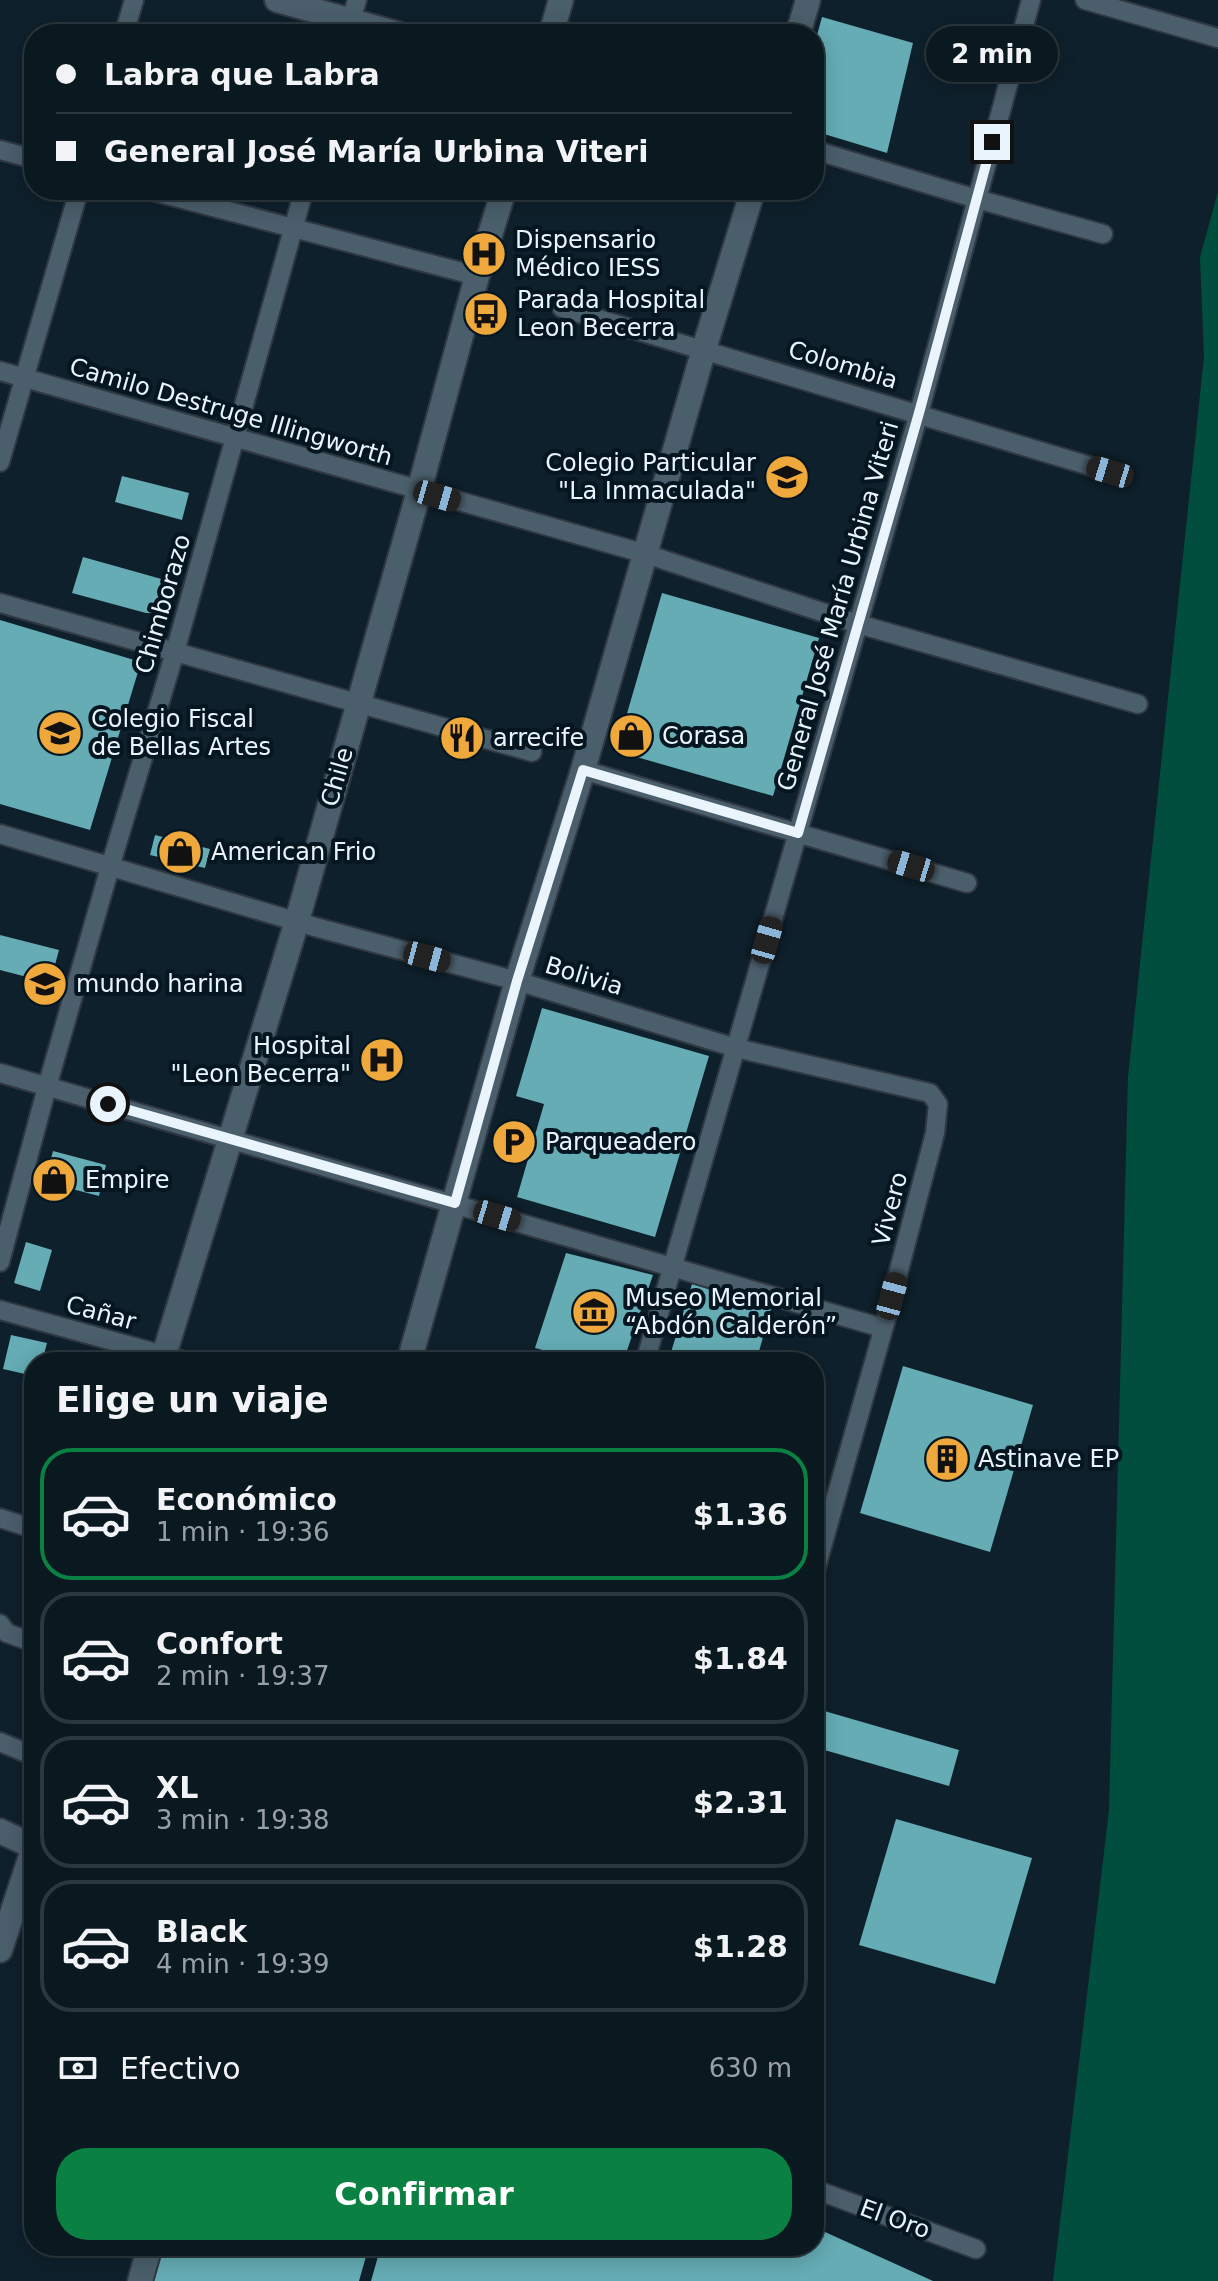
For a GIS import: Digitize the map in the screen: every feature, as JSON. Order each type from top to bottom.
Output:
[{"type":"main road","points":[[277,0],[352,18]]},
{"type":"main road","points":[[554,24],[561,0]]},
{"type":"main road","points":[[801,24],[808,0]]},
{"type":"main road","name":"Chile","points":[[165,1352],[297,921],[501,200]]},
{"type":"main road","points":[[412,1352],[517,981],[583,770],[750,200]]},
{"type":"main road","points":[[0,1831],[24,1842]]},
{"type":"main road","points":[[0,1950],[24,1877]]},
{"type":"main road","points":[[140,2281],[147,2256]]},
{"type":"street","points":[[127,24],[134,0]]},
{"type":"street","name":"General José María Urbina Viteri","points":[[648,1352],[919,413],[1031,0]]},
{"type":"street","points":[[1085,0],[1218,38]]},
{"type":"street","points":[[0,150],[24,156]]},
{"type":"street","points":[[824,153],[1103,234]]},
{"type":"street","points":[[0,462],[76,200]]},
{"type":"street","points":[[186,200],[477,276]]},
{"type":"street","name":"Chimborazo","points":[[0,1262],[47,1087],[175,652],[301,200]]},
{"type":"street","name":"Colombia","points":[[562,308],[1110,472]]},
{"type":"street","name":"Camilo Destruge Illingworth","points":[[0,371],[646,554],[858,624],[1138,704]]},
{"type":"street","points":[[0,603],[532,752]]},
{"type":"street","points":[[583,770],[967,883]]},
{"type":"street","name":"Bolivia","points":[[0,834],[297,921],[517,981],[736,1048],[930,1093],[938,1104],[935,1133]]},
{"type":"street","points":[[0,1073],[672,1268],[884,1326]]},
{"type":"street","name":"Vivero","points":[[824,1521],[884,1326],[935,1133]]},
{"type":"street","name":"Cañar","points":[[0,1310],[143,1352]]},
{"type":"street","points":[[0,1518],[24,1526]]},
{"type":"street","points":[[0,1624],[7,1633],[24,1639]]},
{"type":"street","points":[[0,1742],[24,1752]]},
{"type":"street","name":"El Oro","points":[[824,2193],[976,2249]]},
{"type":"shaded area","points":[[1218,192],[1218,2281],[1053,2281],[1109,1810],[1128,1077],[1204,357],[1200,257]]},
{"type":"building","points":[[822,17],[913,43],[887,153],[824,134],[824,24],[820,24]]},
{"type":"building","points":[[122,476],[189,493],[182,520],[115,502]]},
{"type":"building","points":[[83,557],[165,580],[157,609],[146,613],[72,593]]},
{"type":"building","points":[[662,593],[819,638],[773,796],[621,750],[619,741]]},
{"type":"building","name":"Colegio Fiscal de Bellas Artes","points":[[0,620],[141,662],[90,830],[0,804]]},
{"type":"building","name":"American Frio","points":[[155,835],[210,849],[205,868],[150,855]]},
{"type":"building","points":[[0,935],[59,950],[50,983],[0,970]]},
{"type":"building","points":[[542,1008],[709,1056],[655,1237],[517,1197],[544,1104],[516,1096]]},
{"type":"building","points":[[53,1151],[106,1165],[99,1196],[45,1182]]},
{"type":"building","points":[[26,1242],[52,1250],[40,1291],[14,1283]]},
{"type":"building","name":"Museo Memorial “Abdón Calderón”","points":[[566,1253],[653,1275],[626,1352],[550,1352],[535,1348]]},
{"type":"building","points":[[692,1284],[771,1309],[759,1352],[671,1352]]},
{"type":"building","points":[[11,1335],[47,1343],[45,1352],[24,1352],[24,1374],[3,1369]]},
{"type":"building","name":"Astinave EP","points":[[903,1366],[1033,1405],[990,1552],[860,1513]]},
{"type":"building","points":[[824,1711],[959,1750],[949,1786],[824,1750]]},
{"type":"building","points":[[896,1819],[1032,1858],[995,1984],[859,1945]]},
{"type":"building","points":[[824,2232],[933,2281],[371,2281],[378,2256],[824,2256]]},
{"type":"building","points":[[160,2256],[366,2256],[359,2281],[153,2281]]},
{"type":"place","name":"Dispensario Médico IESS","points":[[484,254]]},
{"type":"place","name":"Parada Hospital Leon Becerra","points":[[486,314]]},
{"type":"place","name":"Colegio Particular \"La Inmaculada\"","points":[[787,477]]},
{"type":"place","name":"Colegio Fiscal de Bellas Artes","points":[[60,733]]},
{"type":"place","name":"Corasa","points":[[631,736]]},
{"type":"place","name":"arrecife","points":[[462,738]]},
{"type":"place","name":"American Frio","points":[[180,852]]},
{"type":"place","name":"mundo harina","points":[[45,984]]},
{"type":"place","name":"Hospital \"Leon Becerra\"","points":[[382,1060]]},
{"type":"place","name":"Parqueadero","points":[[514,1142]]},
{"type":"place","name":"Empire","points":[[54,1180]]},
{"type":"place","name":"Museo Memorial “Abdón Calderón”","points":[[594,1312]]},
{"type":"place","name":"Astinave EP","points":[[947,1459]]},
{"type":"route","points":[[108,1104],[455,1203],[517,981],[583,770],[798,833],[919,413],[992,142]]}]
